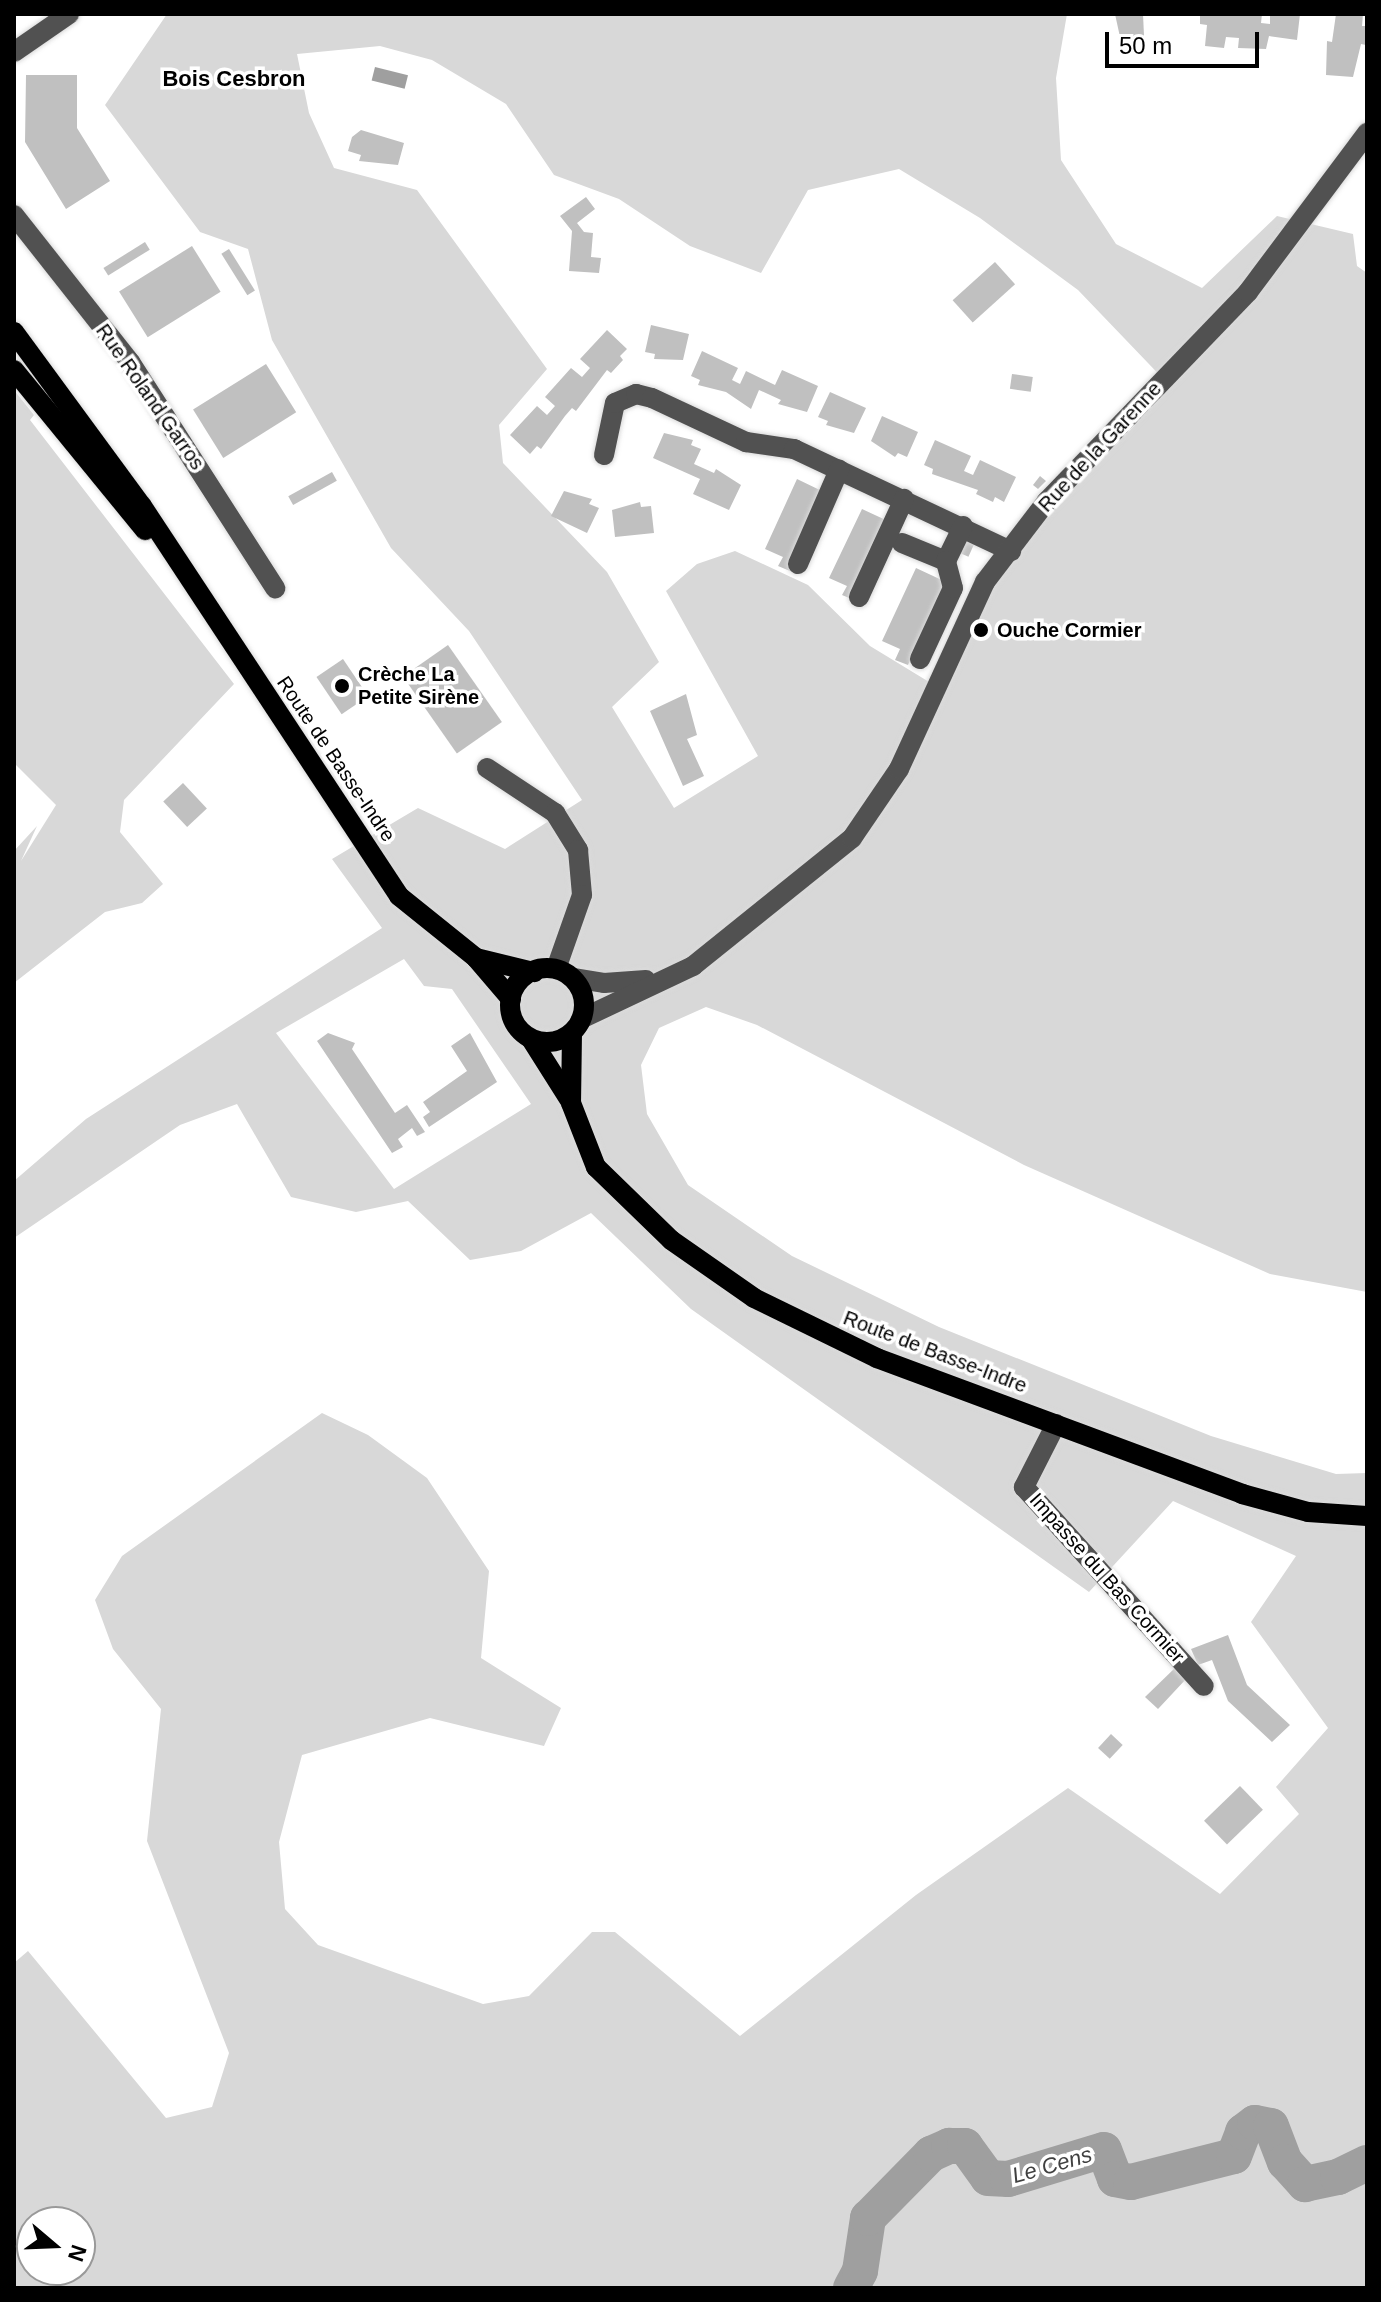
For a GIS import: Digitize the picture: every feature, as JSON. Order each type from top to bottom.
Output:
[{"type":"main road","name":"Route de Basse-Indre","points":[[14,332],[142,506],[177,566],[399,896],[476,958],[511,999]]},
{"type":"main road","name":"Route de Basse-Indre","points":[[14,370],[177,566]]},
{"type":"main road","name":"Route de Basse-Indre","points":[[476,958],[534,972]]},
{"type":"main road","points":[[534,972],[565,973],[583,997],[577,1026],[557,1040],[531,1039],[514,1027],[511,999],[515,986],[534,972]]},
{"type":"main road","name":"Route de Basse-Indre","points":[[571,1103],[577,1026]]},
{"type":"main road","name":"Route de Basse-Indre","points":[[531,1039],[571,1103],[596,1167],[629,1205],[754,1298],[865,1353],[1242,1494],[1308,1512],[1367,1516]]},
{"type":"street","points":[[14,52],[69,14]]},
{"type":"street","name":"Rue de la Garenne","points":[[577,1026],[718,948],[852,838],[899,769],[985,582],[1047,501],[1248,292],[1367,133]]},
{"type":"street","name":"Rue Roland Garros","points":[[14,215],[130,362],[275,588]]},
{"type":"street","points":[[604,455],[615,403],[636,394],[746,442],[794,449],[1011,551]]},
{"type":"street","points":[[798,564],[839,470]]},
{"type":"street","points":[[859,597],[904,499]]},
{"type":"street","points":[[920,659],[953,588],[946,561],[963,526]]},
{"type":"street","points":[[902,543],[946,561]]},
{"type":"street","points":[[487,768],[555,813],[578,850],[582,895],[565,973]]},
{"type":"street","name":"Rue de la Garenne","points":[[565,973],[627,983],[666,977]]},
{"type":"street","name":"Impasse du Bas Cormier","points":[[1056,1424],[1024,1487],[1204,1686]]},
{"type":"shaded area","points":[[167,14],[1067,14],[1056,78],[1061,160],[1116,244],[1202,288],[1277,216],[1353,234],[1357,266],[1367,273],[1367,1292],[1270,1274],[1024,1165],[757,1025],[706,1007],[659,1028],[641,1065],[647,1114],[688,1185],[792,1256],[939,1327],[1211,1436],[1336,1474],[1367,1473],[1367,2288],[14,2288],[14,1963],[28,1951],[166,2118],[212,2107],[229,2053],[147,1841],[161,1709],[113,1649],[95,1600],[122,1556],[322,1413],[368,1435],[427,1478],[489,1571],[481,1658],[561,1708],[544,1746],[430,1718],[302,1755],[279,1842],[285,1909],[318,1945],[483,2004],[529,1996],[592,1932],[615,1932],[740,2036],[916,1895],[1068,1788],[1220,1894],[1299,1814],[1276,1787],[1328,1728],[1251,1622],[1296,1556],[1173,1501],[1089,1592],[691,1309],[591,1213],[521,1251],[470,1260],[408,1201],[356,1212],[291,1197],[237,1104],[180,1125],[14,1238],[14,1181],[86,1119],[382,928],[332,859],[418,808],[505,849],[582,800],[469,631],[391,548],[272,340],[248,249],[200,232],[105,105]],"holes":[[[380,46],[432,60],[506,104],[554,175],[619,199],[690,246],[761,273],[808,190],[899,169],[980,218],[1078,290],[1171,387],[1013,551],[939,688],[870,646],[808,585],[735,551],[697,564],[666,591],[758,756],[674,808],[612,707],[659,662],[607,572],[503,463],[499,425],[547,369],[417,190],[334,168],[309,113],[297,54]],[[404,959],[424,986],[452,989],[531,1104],[394,1189],[276,1033]]]},
{"type":"shaded area","points":[[375,67],[408,75],[405,89],[372,81]]},
{"type":"shaded area","points":[[14,390],[34,415],[30,420],[234,684],[124,800],[120,832],[163,884],[142,903],[105,912],[14,983],[14,851],[37,826],[21,861],[56,805],[14,763]]},
{"type":"building","points":[[1115,14],[1143,14],[1144,36],[1120,37]]},
{"type":"building","points":[[1200,14],[1262,14],[1261,23],[1270,24],[1270,14],[1300,14],[1297,40],[1269,36],[1266,49],[1238,48],[1239,38],[1226,37],[1224,48],[1205,46],[1207,25],[1200,24]]},
{"type":"building","points":[[1336,14],[1363,14],[1362,26],[1367,26],[1366,45],[1361,44],[1353,77],[1326,75],[1327,41],[1332,42]]},
{"type":"building","points":[[26,75],[77,75],[77,128],[110,181],[66,209],[25,142]]},
{"type":"building","points":[[361,130],[404,143],[398,165],[359,161],[361,155],[348,151],[352,137]]},
{"type":"building","points":[[586,197],[595,209],[577,223],[584,232],[593,233],[591,257],[601,258],[599,273],[569,271],[572,231],[560,216]]},
{"type":"building","points":[[145,242],[150,250],[108,276],[103,268]]},
{"type":"building","points":[[192,246],[221,292],[148,337],[119,292]]},
{"type":"building","points":[[229,249],[255,291],[247,295],[221,254]]},
{"type":"building","points":[[995,262],[1015,284],[973,322],[953,300]]},
{"type":"building","points":[[651,325],[689,334],[683,360],[654,359],[655,354],[645,352]]},
{"type":"building","points":[[607,330],[627,349],[620,356],[623,360],[611,373],[607,370],[576,411],[572,408],[541,449],[537,446],[530,454],[510,435],[537,406],[547,415],[555,406],[545,397],[571,368],[582,377],[590,368],[580,359]]},
{"type":"building","points":[[702,351],[738,368],[732,380],[740,384],[746,371],[775,385],[782,370],[818,386],[807,412],[778,404],[781,400],[759,390],[751,409],[726,392],[698,385],[700,380],[691,376]]},
{"type":"building","points":[[266,364],[296,412],[223,458],[193,410]]},
{"type":"building","points":[[1012,374],[1033,377],[1031,392],[1010,389]]},
{"type":"building","points":[[830,392],[866,408],[854,433],[826,425],[828,421],[818,417]]},
{"type":"building","points":[[882,416],[918,432],[907,457],[898,453],[895,457],[871,441]]},
{"type":"building","points":[[664,433],[693,440],[691,445],[701,449],[694,464],[714,473],[716,469],[741,485],[729,510],[693,494],[700,479],[653,458]]},
{"type":"building","points":[[935,440],[971,456],[964,471],[973,475],[980,460],[1016,477],[1004,502],[995,497],[993,502],[976,494],[978,490],[932,474],[933,469],[924,465]]},
{"type":"building","points":[[332,472],[337,481],[293,505],[288,496]]},
{"type":"building","points":[[1040,476],[1046,481],[1038,489],[1033,485]]},
{"type":"building","points":[[797,479],[826,493],[790,571],[778,566],[783,557],[765,549]]},
{"type":"building","points":[[564,491],[592,499],[589,504],[599,508],[587,533],[551,516]]},
{"type":"building","points":[[640,502],[641,507],[651,506],[654,533],[615,537],[612,510]]},
{"type":"building","points":[[862,509],[890,522],[854,600],[842,595],[847,586],[829,578]]},
{"type":"building","points":[[965,540],[974,544],[968,557],[959,553]]},
{"type":"building","points":[[916,568],[946,582],[908,665],[895,660],[900,649],[882,641]]},
{"type":"building","points":[[448,645],[502,722],[457,754],[403,677]]},
{"type":"building","name":"Crèche La Petite Sirène","points":[[343,659],[368,696],[342,714],[316,677]]},
{"type":"building","points":[[686,694],[697,735],[687,739],[704,776],[683,786],[650,711]]},
{"type":"building","points":[[183,783],[207,809],[187,827],[163,801]]},
{"type":"building","points":[[328,1033],[355,1043],[352,1049],[395,1113],[407,1105],[425,1132],[417,1136],[412,1128],[398,1139],[403,1147],[392,1153],[317,1041]]},
{"type":"building","points":[[470,1033],[497,1082],[429,1127],[423,1117],[430,1112],[423,1102],[467,1071],[451,1046]]},
{"type":"building","points":[[1228,1635],[1247,1685],[1290,1725],[1272,1742],[1228,1701],[1212,1660],[1198,1665],[1191,1649]]},
{"type":"building","points":[[1177,1666],[1187,1678],[1158,1709],[1145,1697]]},
{"type":"building","points":[[1111,1734],[1123,1745],[1110,1759],[1098,1748]]},
{"type":"building","points":[[1240,1786],[1263,1810],[1227,1844],[1204,1821]]},
{"type":"waterway","name":"Le Cens","points":[[851,2288],[860,2271],[868,2218],[931,2154],[949,2146],[965,2146],[988,2178],[1008,2179],[1104,2150],[1115,2179],[1131,2182],[1234,2156],[1243,2132],[1255,2123],[1271,2126],[1285,2162],[1305,2184],[1338,2177],[1367,2163]]},
{"type":"place","name":"Ouche Cormier","points":[[981,630]]},
{"type":"place","name":"Crèche La Petite Sirène","points":[[342,686]]},
{"type":"district","name":"Bois Cesbron","points":[[234,79]]}]
